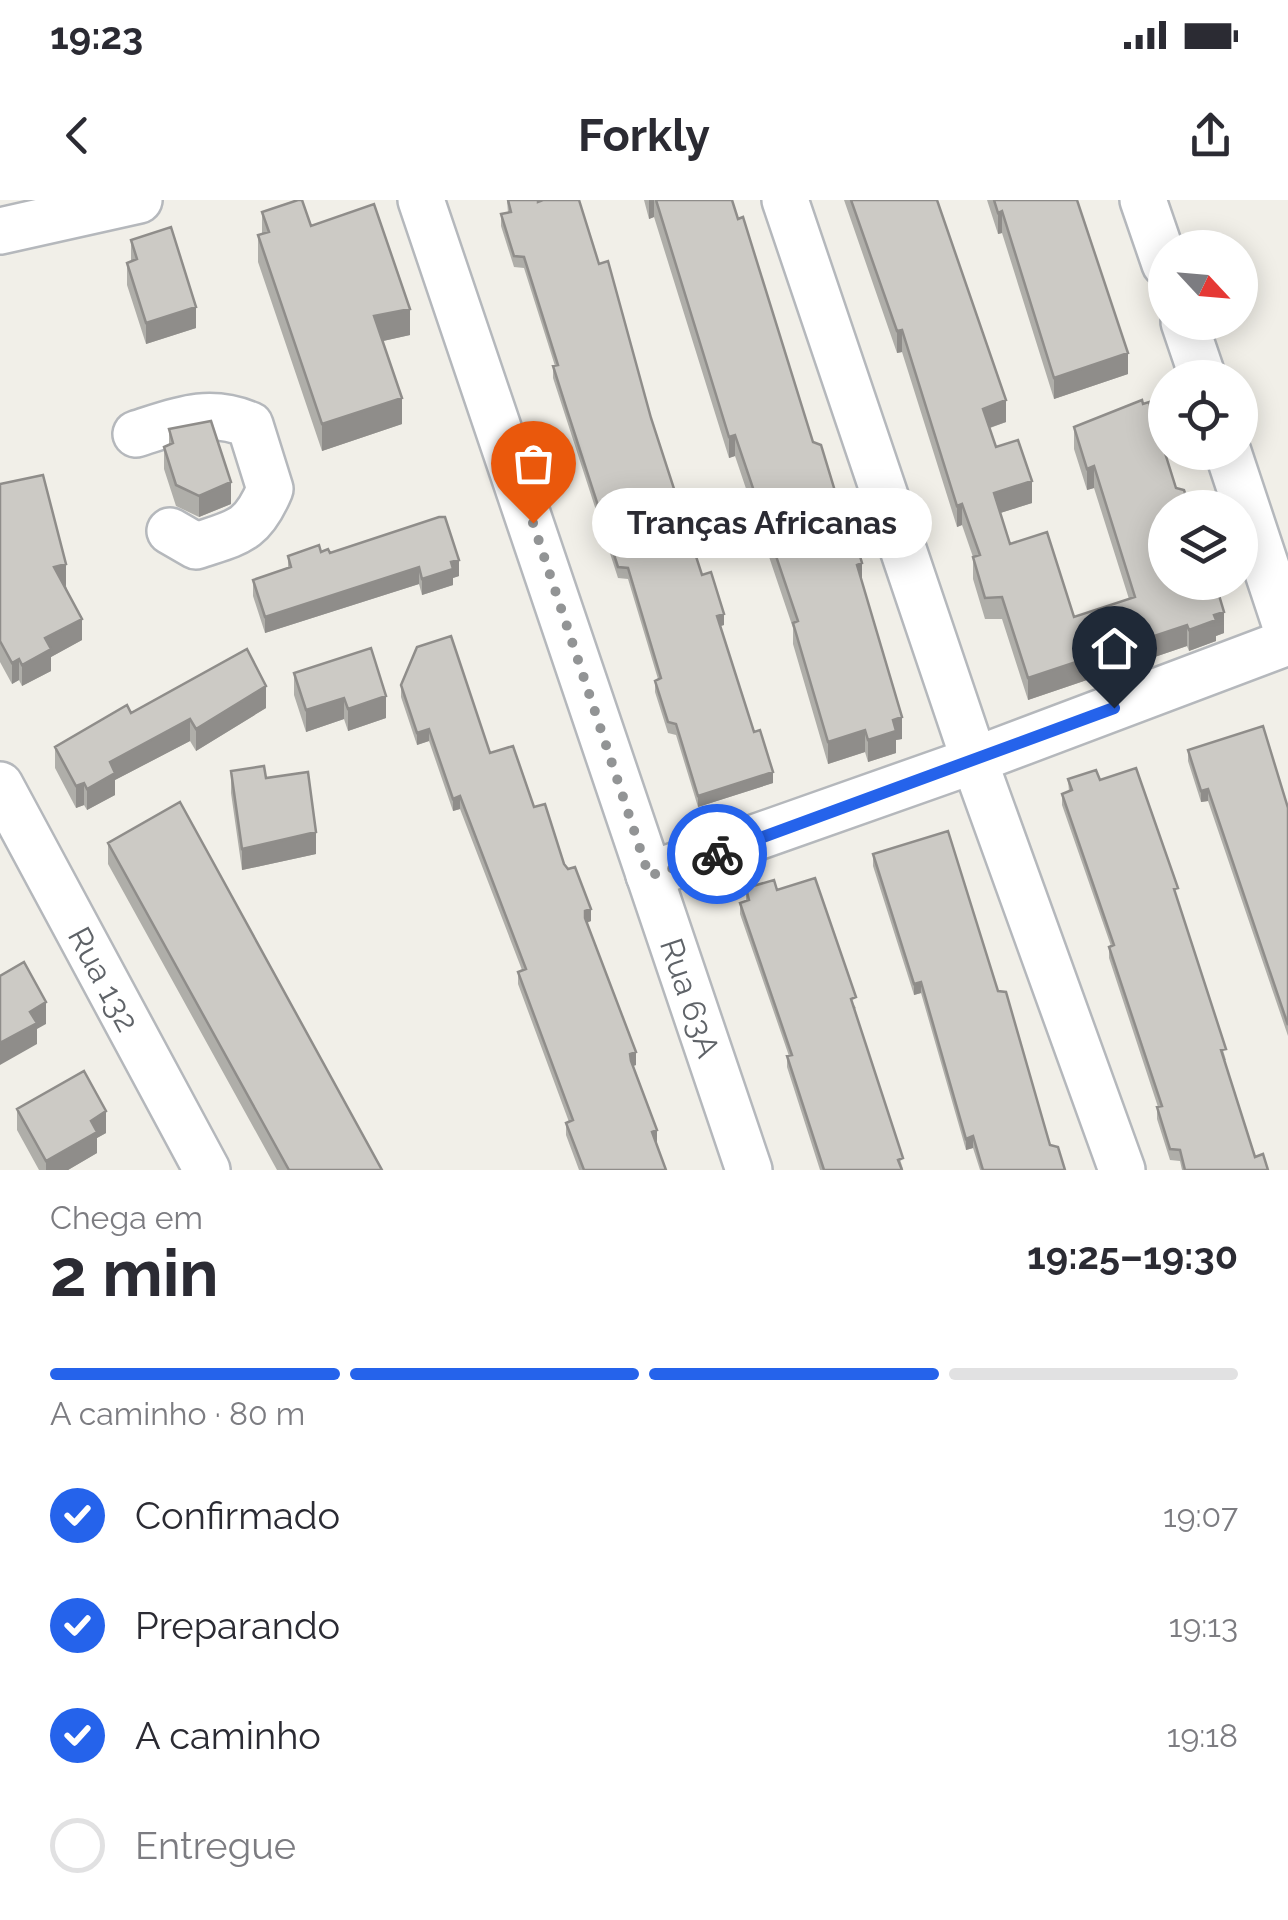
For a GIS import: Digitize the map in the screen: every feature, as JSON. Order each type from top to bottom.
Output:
[{"type":"street","points":[[0,231],[139,200]]},
{"type":"street","name":"Rua 63A","points":[[421,200],[749,1170]]},
{"type":"street","points":[[785,200],[975,760],[1122,1170]]},
{"type":"street","points":[[1151,204],[1157,230]]},
{"type":"street","points":[[136,434],[198,414],[226,414],[250,424],[270,489],[260,514],[245,530],[196,546],[170,531]]},
{"type":"street","points":[[1234,470],[1288,633]]},
{"type":"street","points":[[649,876],[975,760],[1288,642]]},
{"type":"street","name":"Rua 132","points":[[0,785],[207,1170]]},
{"type":"building","points":[[302,200],[311,226],[374,204],[410,309],[374,316],[402,398],[322,424],[258,235],[269,232],[262,212]]},
{"type":"building","points":[[508,200],[579,200],[599,264],[608,261],[651,418],[702,575],[711,572],[724,614],[717,616],[754,732],[760,730],[773,772],[698,796],[676,724],[668,722],[655,681],[661,678],[628,568],[618,567],[566,407],[553,366],[558,365],[524,257],[514,256],[501,214],[511,212]]},
{"type":"building","points":[[656,200],[732,200],[738,219],[743,217],[813,442],[821,445],[845,524],[850,522],[862,563],[857,565],[902,717],[893,720],[896,731],[868,740],[865,730],[828,742],[793,623],[798,621],[735,435],[729,437]]},
{"type":"building","points":[[851,200],[937,200],[1006,400],[983,409],[996,447],[1018,440],[1032,481],[994,493],[1010,544],[1047,532],[1074,617],[1135,597],[1094,466],[1087,469],[1074,427],[1142,400],[1143,404],[1148,402],[1148,470],[1170,470],[1176,488],[1184,490],[1148,490],[1148,600],[1220,600],[1224,612],[1214,615],[1216,620],[1189,630],[1187,625],[1028,678],[1002,597],[985,598],[973,557],[980,555],[962,504],[957,506],[902,330],[897,331]]},
{"type":"building","points":[[994,200],[1077,200],[1128,353],[1054,378],[1002,211],[998,213]]},
{"type":"building","points":[[171,227],[196,307],[146,323],[127,263],[137,259],[131,240]]},
{"type":"building","points":[[211,421],[231,482],[199,496],[176,485],[164,447],[173,443],[169,429]]},
{"type":"building","points":[[43,475],[66,564],[54,567],[82,619],[45,638],[51,649],[22,665],[19,659],[12,663],[0,641],[0,484]]},
{"type":"building","points":[[445,517],[459,560],[451,562],[453,569],[422,579],[419,567],[265,617],[253,580],[291,567],[288,556],[319,545],[321,552],[328,549],[330,553]]},
{"type":"building","points":[[451,636],[490,753],[513,746],[534,807],[545,804],[564,864],[568,869],[575,867],[591,909],[585,911],[585,918],[636,1052],[630,1054],[631,1061],[657,1130],[652,1132],[666,1170],[584,1170],[566,1123],[573,1120],[518,972],[526,969],[460,796],[453,799],[429,729],[417,733],[401,685],[417,647]]},
{"type":"building","points":[[371,648],[386,696],[348,709],[344,698],[306,710],[294,673]]},
{"type":"building","points":[[247,649],[266,686],[196,729],[190,719],[110,762],[115,773],[87,789],[84,783],[76,786],[55,747],[127,705],[131,713]]},
{"type":"building","points":[[1263,726],[1288,808],[1288,1025],[1208,789],[1201,791],[1188,750]]},
{"type":"building","points":[[264,766],[266,778],[308,772],[316,832],[242,849],[231,771]]},
{"type":"building","points":[[1136,768],[1178,888],[1174,889],[1226,1049],[1221,1050],[1255,1157],[1263,1154],[1268,1170],[1185,1170],[1180,1150],[1170,1149],[1157,1107],[1162,1106],[1109,947],[1114,945],[1062,794],[1072,790],[1068,779],[1096,770],[1100,780]]},
{"type":"building","points":[[180,802],[382,1170],[289,1170],[108,843]]},
{"type":"building","points":[[948,831],[998,991],[1006,992],[1050,1145],[1058,1147],[1065,1170],[983,1170],[973,1136],[966,1139],[921,982],[914,984],[873,854]]},
{"type":"building","points":[[815,878],[856,997],[851,999],[903,1158],[898,1160],[902,1170],[824,1170],[787,1056],[792,1055],[740,903],[749,900],[746,888],[774,880],[777,890]]},
{"type":"building","points":[[24,962],[46,1002],[30,1012],[37,1023],[0,1043],[0,976]]},
{"type":"building","points":[[84,1071],[106,1111],[91,1121],[97,1132],[46,1161],[17,1109]]},
{"type":"way so far","points":[[533,523],[649,876],[717,854]]},
{"type":"place","name":"Tranças Africanas","points":[[533,523]]},
{"type":"route","points":[[717,854],[1114,708]]}]
